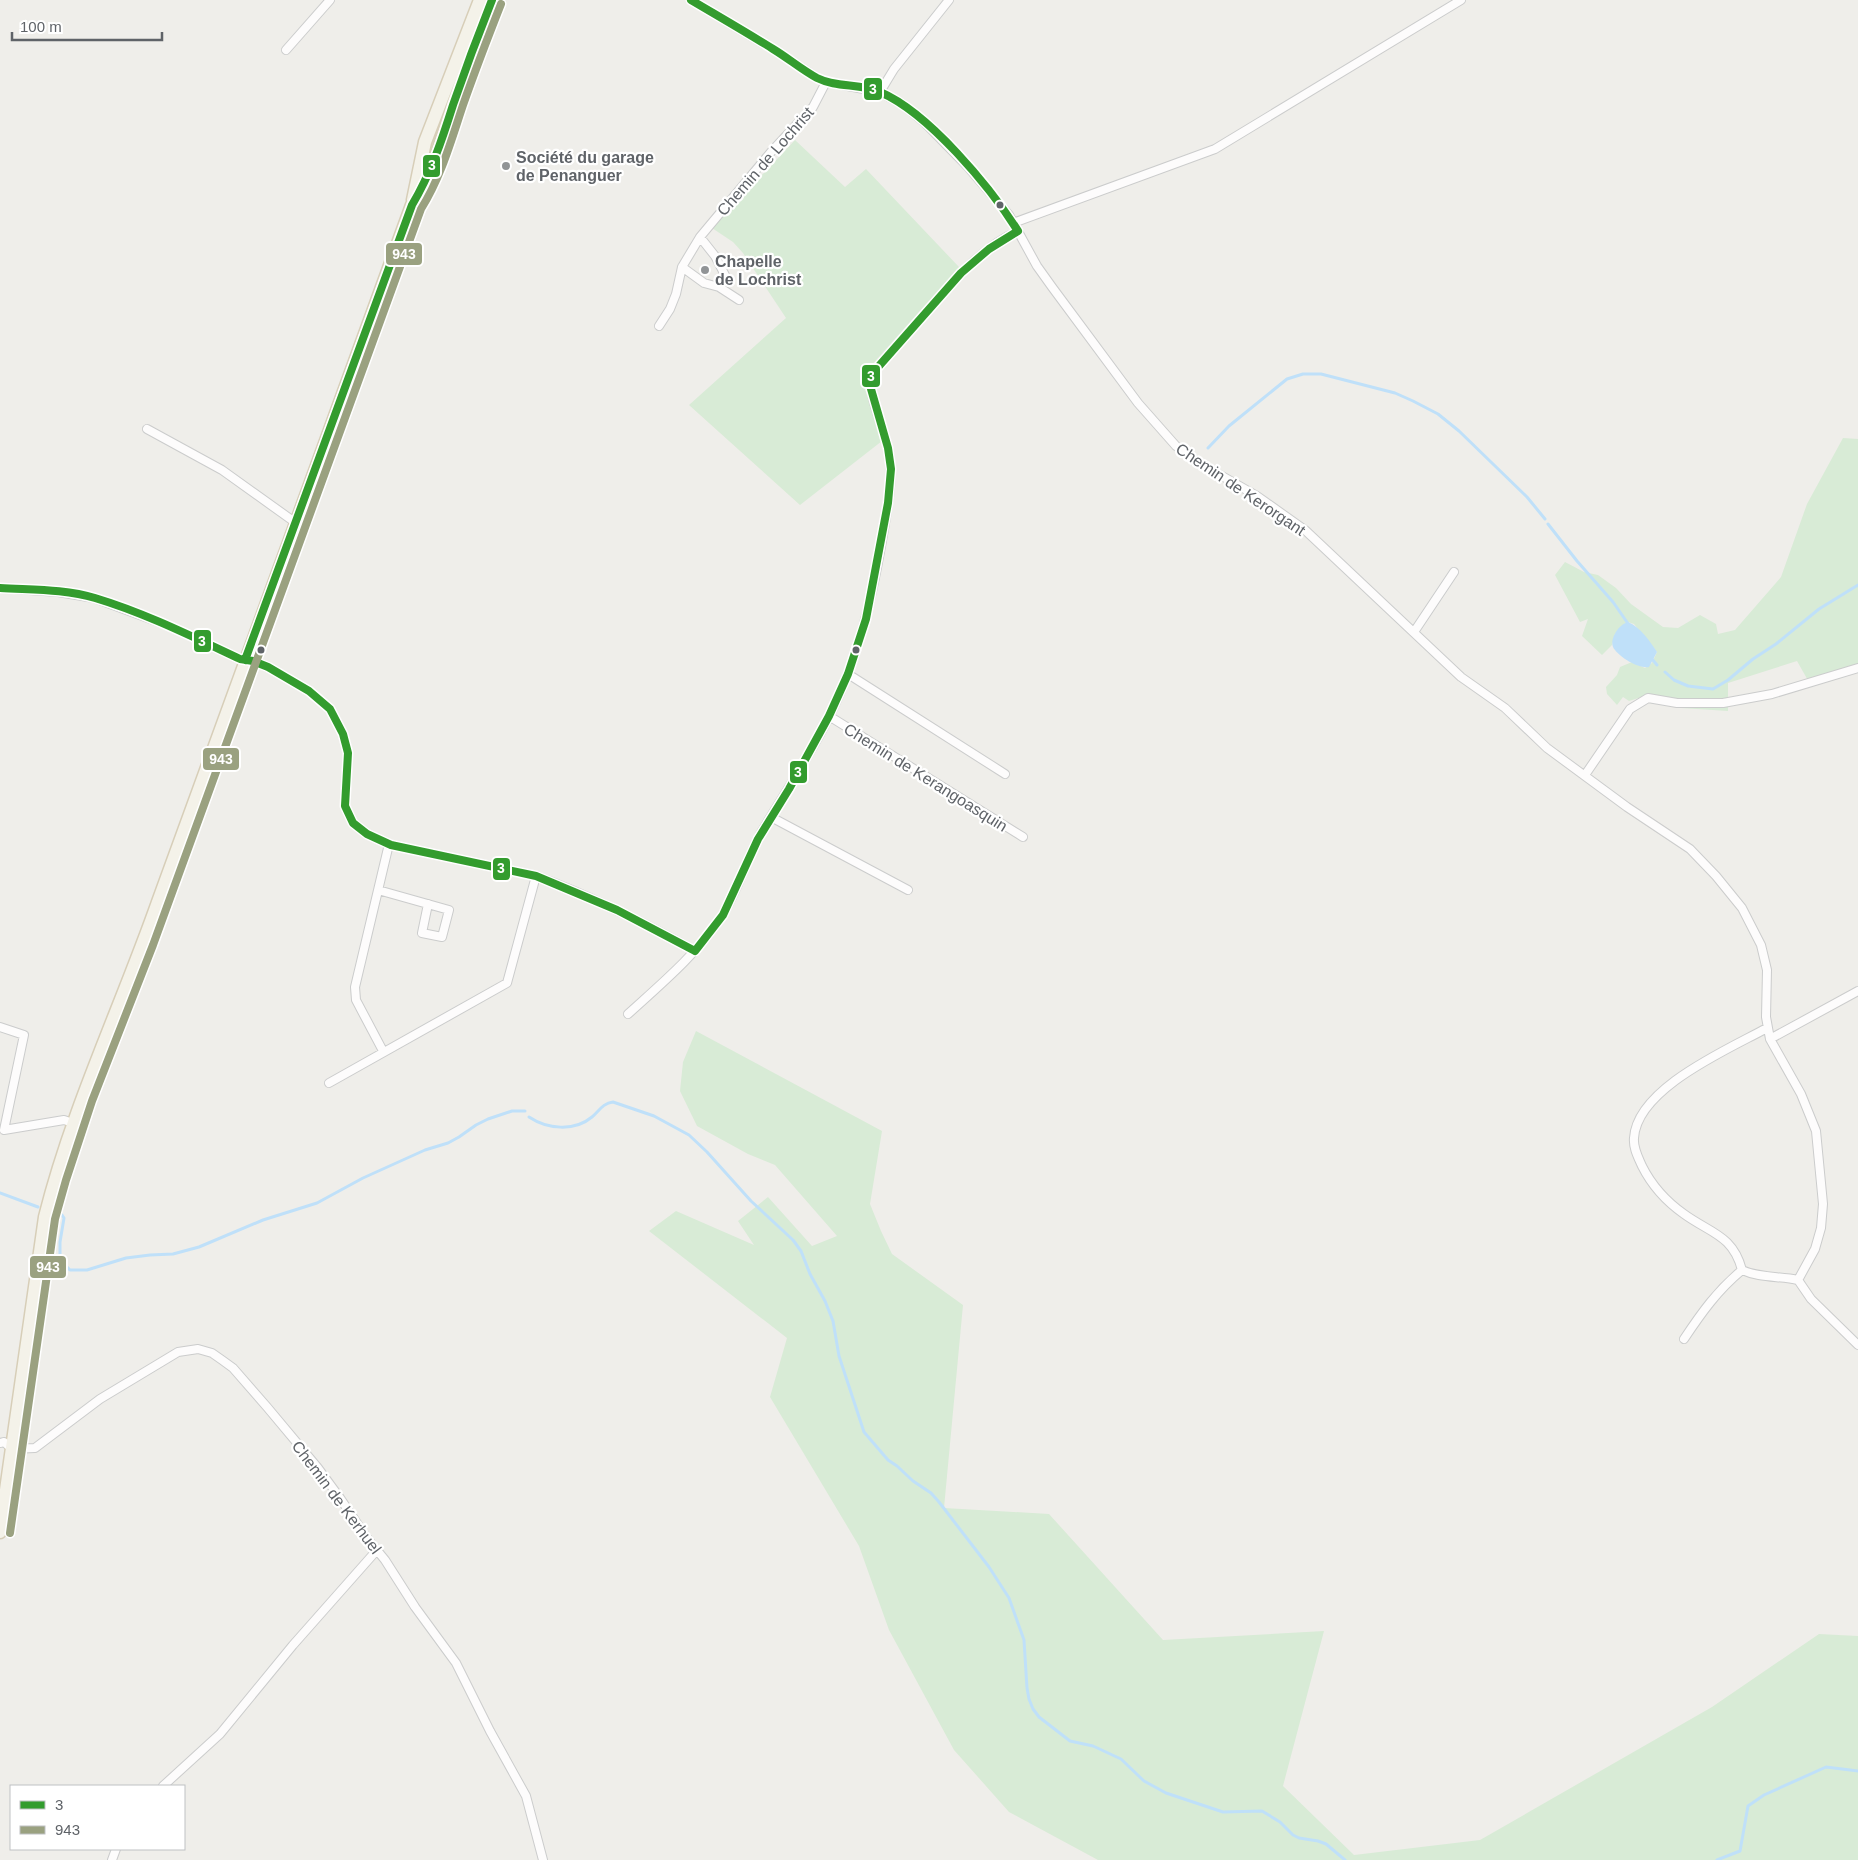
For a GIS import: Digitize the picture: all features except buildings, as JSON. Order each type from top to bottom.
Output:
[{"type":"main road","points":[[412,205],[414,187],[425,142],[480,0]]},
{"type":"main road","points":[[0,1532],[45,1217],[54,1178],[73,1123],[143,944],[412,205],[422,190],[439,150],[453,105],[492,0]]},
{"type":"street","points":[[286,50],[330,0]]},
{"type":"street","points":[[691,0],[826,82],[880,92],[894,69],[949,0]]},
{"type":"street","points":[[1013,223],[1215,149],[1461,0]]},
{"type":"street","name":"Chemin de Lochrist","points":[[658,326],[670,309],[676,294],[682,267],[700,237],[771,152],[813,107],[826,82]]},
{"type":"street","name":"Chemin de Kerorgant","points":[[880,92],[913,113],[944,141],[991,194],[1013,223],[1037,266],[1069,310],[1138,403],[1176,446],[1201,464],[1257,496],[1305,530],[1454,672],[1505,708],[1530,733],[1585,775],[1690,849],[1716,876],[1742,908],[1754,929],[1765,956],[1767,970],[1767,1028],[1770,1039],[1801,1094],[1816,1131],[1820,1157],[1823,1204],[1822,1228],[1815,1249],[1798,1280]]},
{"type":"street","name":"Chemin de Kerangoasquin","points":[[628,1014],[694,951],[723,914],[750,856],[771,817],[799,772],[829,716],[848,674],[868,611],[887,512],[890,485],[890,454],[871,389],[872,375],[935,301],[962,273],[1000,240],[1018,231]]},
{"type":"street","points":[[700,237],[715,256],[726,278],[719,287]]},
{"type":"street","points":[[682,267],[704,283],[719,287],[739,300]]},
{"type":"street","points":[[147,429],[222,470],[296,523]]},
{"type":"street","points":[[1414,632],[1454,572]]},
{"type":"street","points":[[0,588],[58,592],[94,598],[167,625],[240,659],[253,661],[268,668],[300,686],[330,709],[343,734],[348,753],[346,806],[353,823],[367,834],[389,844],[536,876],[588,896],[694,951]]},
{"type":"street","points":[[1585,775],[1630,709],[1648,698],[1677,703],[1723,704],[1781,691],[1858,668]]},
{"type":"street","points":[[848,674],[1005,774]]},
{"type":"street","name":"Chemin de Kerangoasquin","points":[[829,716],[1023,837]]},
{"type":"street","points":[[1518,730],[1530,733]]},
{"type":"street","points":[[771,817],[908,890]]},
{"type":"street","points":[[383,1051],[356,1000],[355,987],[389,844]]},
{"type":"street","points":[[329,1083],[507,983],[536,876]]},
{"type":"street","points":[[378,890],[428,904],[449,910],[442,937],[422,933],[428,904]]},
{"type":"street","points":[[1770,1039],[1858,991]]},
{"type":"street","points":[[0,1027],[24,1034],[4,1130],[64,1120],[73,1123]]},
{"type":"street","points":[[1742,1270],[1739,1260],[1728,1243],[1719,1234],[1686,1216],[1665,1198],[1641,1164],[1636,1153],[1634,1139],[1640,1120],[1649,1105],[1671,1083],[1692,1069],[1767,1028]]},
{"type":"street","points":[[1742,1270],[1754,1275],[1783,1276],[1798,1280],[1811,1299],[1858,1345]]},
{"type":"street","points":[[1684,1339],[1708,1304],[1742,1270]]},
{"type":"street","name":"Chemin de Kerhuel","points":[[12,1449],[35,1448],[100,1399],[178,1352],[198,1349],[212,1353],[222,1360],[256,1394],[318,1468],[456,1663],[490,1731],[526,1796],[543,1860]]},
{"type":"street","points":[[0,1443],[4,1442],[12,1449]]},
{"type":"street","points":[[164,1785],[220,1734],[376,1550]]},
{"type":"green space","points":[[795,140],[845,187],[866,169],[959,267],[861,377],[882,441],[800,505],[689,405],[786,318],[743,253],[733,242],[712,228]]},
{"type":"green space","points":[[1843,438],[1858,439],[1858,665],[1810,684],[1797,661],[1728,683],[1728,711],[1681,708],[1675,700],[1645,696],[1629,701],[1623,697],[1617,705],[1607,694],[1606,687],[1617,675],[1620,667],[1632,662],[1645,668],[1652,663],[1657,652],[1634,624],[1628,622],[1615,634],[1612,645],[1602,655],[1582,636],[1588,619],[1580,622],[1555,575],[1565,562],[1584,572],[1598,575],[1616,588],[1631,604],[1663,627],[1678,628],[1700,615],[1716,624],[1718,634],[1735,630],[1781,577],[1807,504]]},
{"type":"green space","points":[[696,1031],[882,1131],[870,1204],[881,1231],[892,1254],[963,1305],[944,1508],[1049,1514],[1163,1640],[1324,1631],[1283,1786],[1354,1855],[1480,1840],[1712,1707],[1819,1634],[1858,1636],[1858,1860],[1098,1860],[1009,1812],[954,1750],[889,1630],[859,1546],[770,1397],[787,1338],[649,1231],[676,1211],[754,1245],[738,1221],[768,1197],[812,1246],[837,1236],[775,1165],[748,1154],[697,1126],[680,1091],[683,1062]]},
{"type":"water","points":[[1628,622],[1641,631],[1657,652],[1649,667],[1630,662],[1618,653],[1613,646],[1612,642],[1615,633]]},
{"type":"waterway","points":[[1208,448],[1229,426],[1287,379],[1303,374],[1321,374],[1395,393],[1438,414],[1459,431],[1527,497],[1545,519]]},
{"type":"waterway","points":[[1548,524],[1613,602],[1629,625]]},
{"type":"waterway","points":[[1665,672],[1674,680],[1688,686],[1713,689],[1776,644],[1819,609],[1858,585]]},
{"type":"waterway","points":[[1652,659],[1657,665]]},
{"type":"waterway","points":[[529,1117],[544,1124],[569,1127],[585,1122],[604,1106],[613,1102],[654,1116],[689,1135],[751,1201],[793,1240],[801,1251],[833,1321],[839,1356],[864,1432],[888,1460],[931,1493],[939,1502],[989,1567],[1009,1598],[1024,1640],[1029,1699],[1039,1717],[1070,1741],[1093,1746],[1121,1759],[1144,1781],[1166,1793],[1223,1812],[1262,1811],[1280,1822],[1293,1835],[1326,1844],[1345,1860]]},
{"type":"waterway","points":[[55,1212],[64,1218],[60,1242],[60,1260],[70,1270],[87,1270],[126,1258],[173,1254],[199,1247],[263,1220],[317,1203],[363,1178],[425,1150],[448,1143],[488,1119],[512,1111],[525,1111]]},
{"type":"waterway","points":[[0,1193],[38,1207]]},
{"type":"waterway","points":[[1717,1860],[1740,1851],[1748,1806],[1764,1795],[1826,1767],[1858,1771]]},
{"type":"transit line","name":"3","points":[[245,660],[412,205],[436,156],[492,0]]},
{"type":"transit line","name":"3","points":[[691,0],[817,78],[832,83],[872,89],[899,102],[918,116],[957,153],[992,194],[1018,231]]},
{"type":"transit line","name":"943","points":[[10,1533],[55,1219],[66,1180],[92,1101],[153,945],[421,209],[445,158],[501,4]]},
{"type":"transit line","name":"3","points":[[695,951],[723,915],[758,839],[789,789],[829,716],[848,674],[866,619],[888,503],[891,469],[888,448],[871,389],[871,375],[961,273],[989,249],[1018,231]]},
{"type":"transit line","name":"3","points":[[0,588],[60,591],[95,598],[150,618],[240,659],[253,661],[268,667],[309,691],[330,709],[343,734],[348,753],[345,806],[353,823],[367,834],[391,845],[536,876],[617,910],[695,951]]},
{"type":"place","name":"Société du garage de Penanguer","points":[[506,166]]},
{"type":"place","name":"Chapelle de Lochrist","points":[[705,270]]}]
